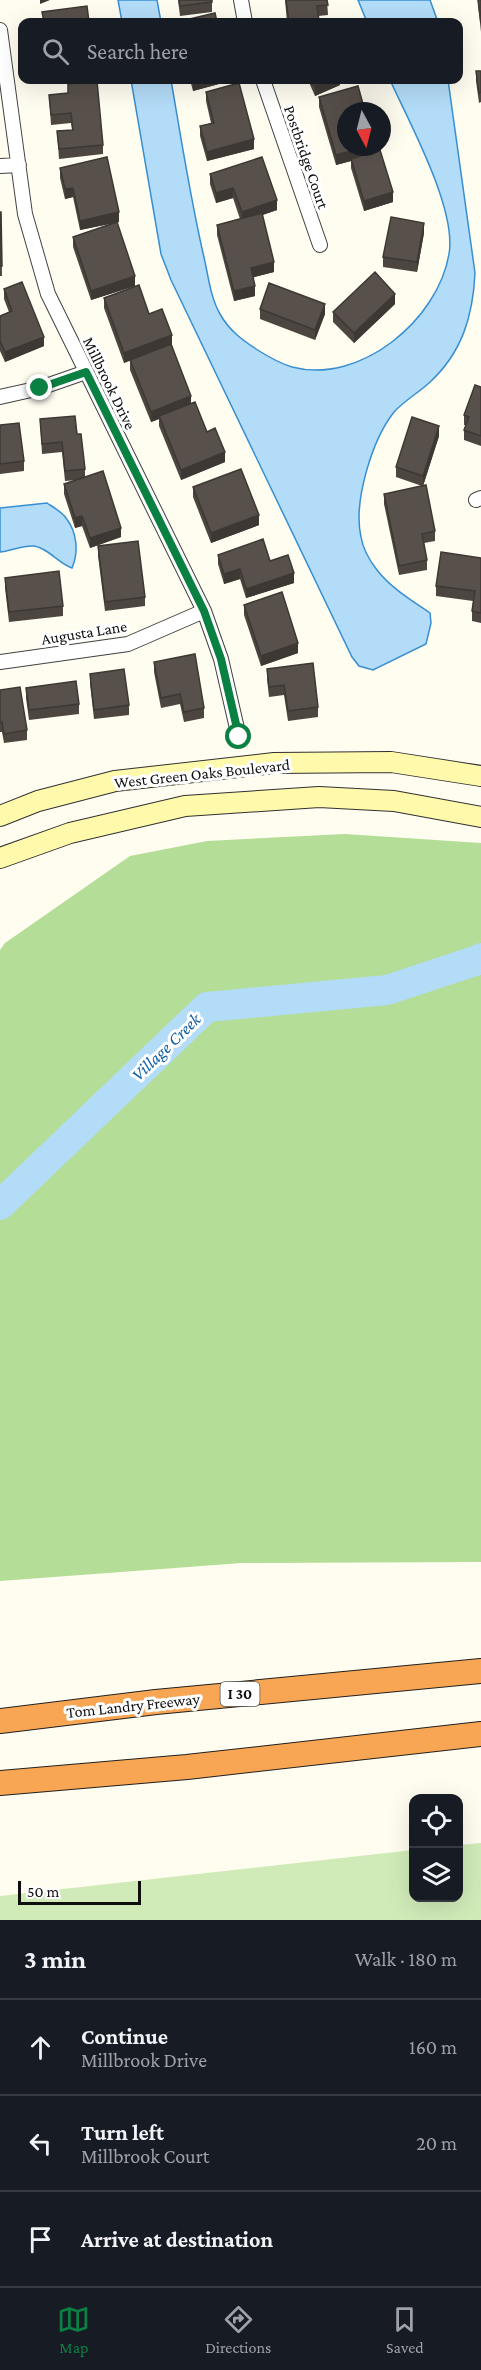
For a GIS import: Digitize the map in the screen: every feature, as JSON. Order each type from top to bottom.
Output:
[{"type":"highway","name":"Tom Landry Freeway","points":[[0,1721],[156,1702],[481,1671]]},
{"type":"highway","points":[[0,1784],[188,1767],[481,1734]]},
{"type":"main road","name":"West Green Oaks Boulevard","points":[[0,816],[38,801],[115,782],[274,763],[391,762],[481,776]]},
{"type":"main road","points":[[0,858],[70,833],[185,806],[319,797],[394,801],[481,817]]},
{"type":"street","points":[[241,0],[244,18]]},
{"type":"street","name":"Millbrook Drive","points":[[0,30],[26,214],[48,294],[204,611],[221,659],[239,737]]},
{"type":"street","name":"Postbridge Court","points":[[264,84],[320,245]]},
{"type":"street","points":[[0,166],[19,165]]},
{"type":"street","points":[[0,397],[40,388],[86,372]]},
{"type":"street","name":"Augusta Lane","points":[[0,662],[128,644],[204,611]]},
{"type":"green space","points":[[345,834],[481,843],[481,1562],[242,1563],[0,1581],[0,950],[5,943],[130,856],[207,841]]},
{"type":"green space","points":[[481,1843],[481,1920],[0,1920],[0,1896],[409,1850],[409,1902],[463,1902],[463,1845]]},
{"type":"water","points":[[118,0],[157,0],[160,18],[121,18]]},
{"type":"water","points":[[358,0],[430,0],[437,18],[365,18]]},
{"type":"water","points":[[132,84],[172,84],[210,285],[217,307],[231,329],[256,349],[292,367],[318,370],[344,366],[369,357],[392,342],[412,324],[429,302],[442,279],[449,254],[450,235],[439,190],[392,84],[449,84],[475,273],[472,304],[464,333],[450,359],[429,383],[394,412],[378,438],[362,489],[359,523],[365,550],[374,566],[402,593],[430,613],[431,623],[426,644],[373,670],[359,666],[352,657],[171,280],[161,254]]},
{"type":"water","points":[[47,503],[64,516],[73,529],[76,549],[72,568],[39,547],[26,546],[0,552],[0,508]]},
{"type":"building","points":[[179,0],[212,0],[212,2],[180,6]]},
{"type":"building","points":[[286,0],[327,0],[328,5],[317,6],[319,18],[288,18]]},
{"type":"building","points":[[478,0],[481,0],[481,23]]},
{"type":"building","points":[[87,6],[88,18],[43,18],[42,12]]},
{"type":"building","points":[[215,13],[216,18],[194,18]]},
{"type":"building","points":[[476,71],[481,71],[481,92],[479,93]]},
{"type":"building","points":[[68,84],[97,84],[103,145],[59,149],[57,131],[73,130],[71,113],[51,115],[49,95],[68,93]]},
{"type":"building","points":[[239,84],[254,139],[207,152],[200,126],[214,123],[206,92]]},
{"type":"building","points":[[358,86],[362,102],[337,102],[337,155],[336,155],[319,97]]},
{"type":"building","points":[[361,156],[382,156],[393,192],[364,201],[351,159]]},
{"type":"building","points":[[107,157],[119,212],[80,221],[73,188],[65,189],[60,168]]},
{"type":"building","points":[[262,157],[277,200],[242,212],[233,188],[216,193],[210,174]]},
{"type":"building","points":[[1,212],[2,266],[0,266]]},
{"type":"building","points":[[262,213],[274,262],[251,268],[255,286],[234,291],[217,225]]},
{"type":"building","points":[[391,217],[424,223],[417,262],[383,257]]},
{"type":"building","points":[[117,222],[135,276],[91,291],[73,237]]},
{"type":"building","points":[[375,272],[395,294],[354,333],[333,312]]},
{"type":"building","points":[[22,282],[44,337],[5,352],[0,341],[0,316],[12,311],[4,289]]},
{"type":"building","points":[[269,283],[325,304],[315,330],[260,309]]},
{"type":"building","points":[[139,285],[149,314],[162,309],[172,335],[124,353],[104,298]]},
{"type":"building","points":[[171,344],[191,396],[151,412],[130,360]]},
{"type":"building","points":[[475,385],[481,387],[481,436],[464,430],[469,417],[464,415]]},
{"type":"building","points":[[195,402],[207,432],[215,428],[225,452],[181,470],[159,416]]},
{"type":"building","points":[[75,416],[77,434],[81,434],[85,469],[65,471],[62,442],[42,444],[40,419]]},
{"type":"building","points":[[412,417],[439,426],[423,476],[396,467]]},
{"type":"building","points":[[19,423],[24,461],[0,464],[0,425]]},
{"type":"building","points":[[241,469],[259,515],[211,533],[193,487]]},
{"type":"building","points":[[103,471],[121,528],[90,538],[82,516],[75,518],[64,484]]},
{"type":"building","points":[[426,485],[435,531],[422,534],[427,560],[399,566],[384,494]]},
{"type":"building","points":[[263,539],[270,561],[288,555],[294,573],[246,589],[240,569],[224,574],[218,555]]},
{"type":"building","points":[[138,541],[145,597],[105,602],[98,546]]},
{"type":"building","points":[[441,552],[481,558],[481,613],[472,611],[475,591],[436,586]]},
{"type":"building","points":[[59,571],[63,606],[9,612],[5,578]]},
{"type":"building","points":[[282,592],[298,643],[261,656],[244,605]]},
{"type":"building","points":[[195,654],[204,708],[184,712],[180,694],[161,698],[154,662]]},
{"type":"building","points":[[313,663],[318,707],[288,711],[284,685],[269,687],[267,669]]},
{"type":"building","points":[[124,669],[129,705],[94,710],[90,674]]},
{"type":"building","points":[[76,681],[79,704],[29,710],[26,688]]},
{"type":"building","points":[[20,687],[27,730],[4,734],[2,722],[0,723],[0,690]]},
{"type":"waterway","name":"Village Creek","points":[[0,1205],[207,1007],[387,990],[481,958]]},
{"type":"route","points":[[40,388],[86,372],[204,611],[221,659],[239,737]]}]
